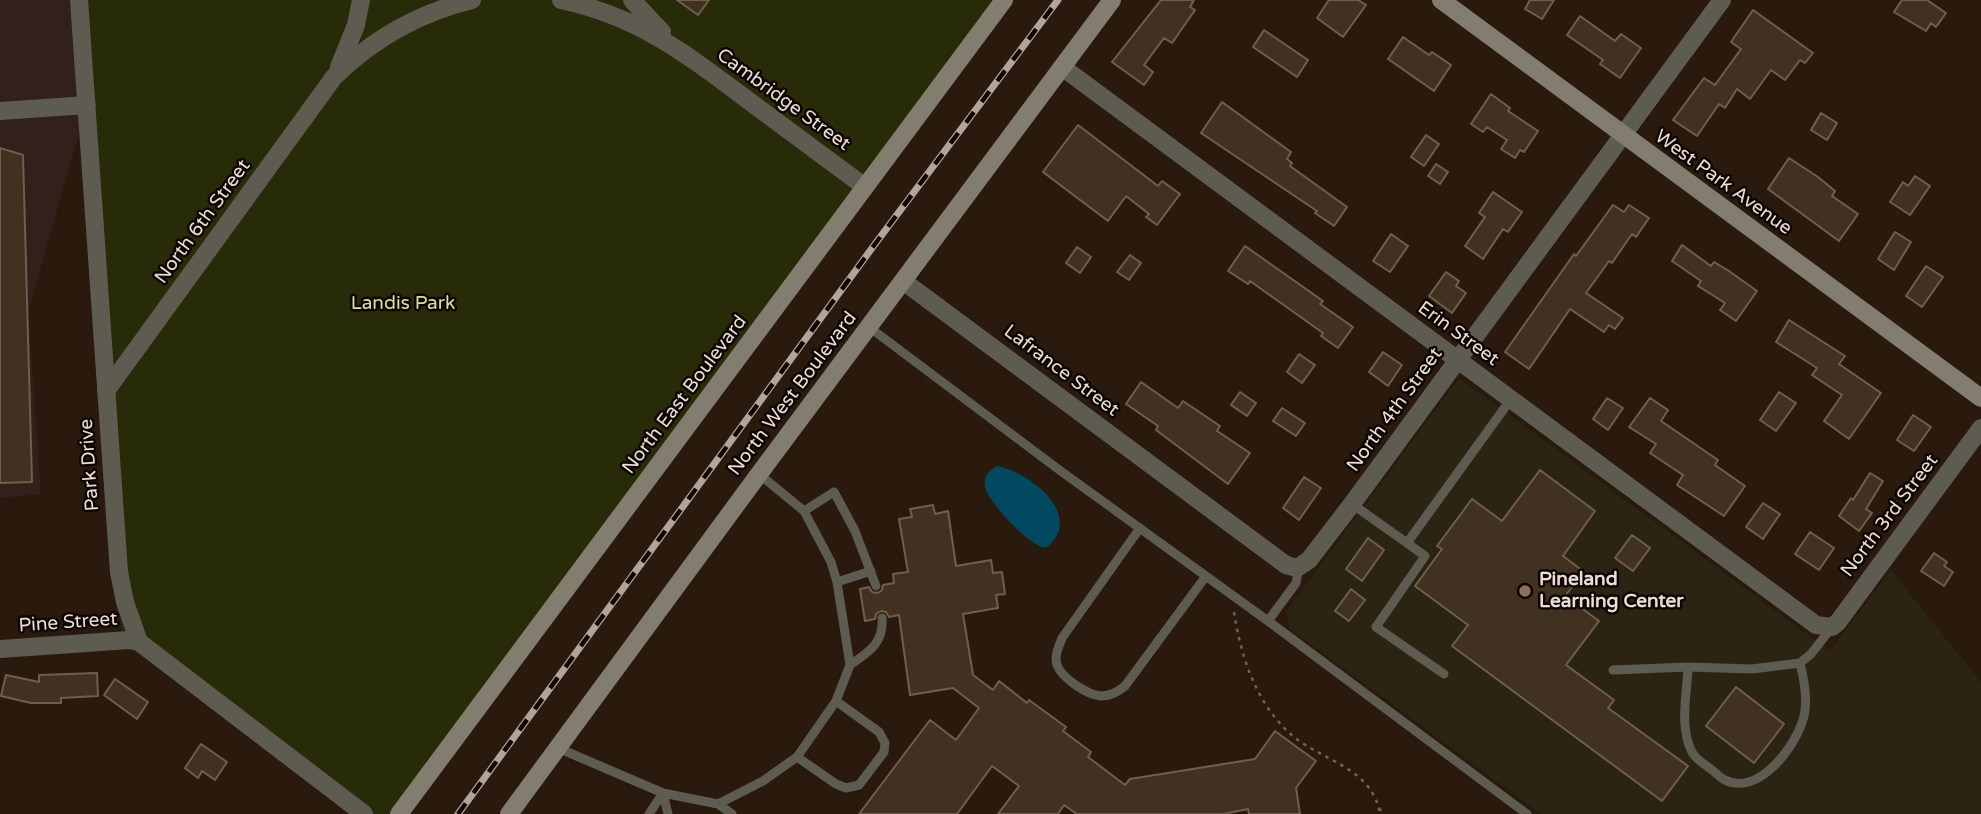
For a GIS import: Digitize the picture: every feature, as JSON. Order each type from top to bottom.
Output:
[{"type":"main road","name":"North East Boulevard","points":[[399,814],[1004,0]]},
{"type":"main road","name":"North West Boulevard","points":[[509,814],[1112,0]]},
{"type":"main road","name":"West Park Avenue","points":[[1441,0],[1981,398]]},
{"type":"street","name":"Park Drive","points":[[79,0],[119,572],[125,602],[139,642]]},
{"type":"street","name":"North 6th Street","points":[[334,77],[347,49],[361,0]]},
{"type":"street","name":"North 6th Street","points":[[106,391],[334,77],[356,56],[401,25],[434,11],[472,0]]},
{"type":"street","name":"Cambridge Street","points":[[561,0],[604,11],[632,22],[677,47],[865,187]]},
{"type":"street","name":"Cambridge Street","points":[[632,0],[677,47]]},
{"type":"street","name":"North 4th Street","points":[[1299,567],[1309,560],[1352,504],[1722,0]]},
{"type":"street","name":"Erin Street","points":[[1062,67],[1816,625],[1832,627]]},
{"type":"street","points":[[0,111],[87,105]]},
{"type":"street","name":"Lafrance Street","points":[[903,281],[1286,565],[1299,567]]},
{"type":"street","name":"North 3rd Street","points":[[1832,627],[1981,428]]},
{"type":"street","name":"Pine Street","points":[[0,649],[129,640],[139,642]]},
{"type":"street","points":[[139,642],[364,814]]},
{"type":"lane","points":[[869,327],[1527,814]]},
{"type":"lane","points":[[1407,543],[1511,399]]},
{"type":"lane","points":[[718,804],[763,781],[797,757],[836,701],[850,664],[837,582],[831,562],[804,511],[759,474]]},
{"type":"lane","points":[[804,511],[834,492],[855,531],[876,586]]},
{"type":"lane","points":[[1352,504],[1425,556],[1376,627],[1444,674]]},
{"type":"lane","points":[[1140,528],[1062,638],[1056,652],[1057,665],[1066,677],[1082,689],[1099,696],[1115,694],[1125,686],[1206,576]]},
{"type":"lane","points":[[1268,621],[1296,583],[1299,567]]},
{"type":"lane","points":[[837,582],[870,571]]},
{"type":"lane","points":[[850,664],[874,647],[880,639],[883,630],[882,618]]},
{"type":"lane","points":[[1614,670],[1688,667],[1752,669],[1800,663],[1811,654],[1832,627]]},
{"type":"lane","points":[[1688,667],[1685,727],[1693,754],[1726,781],[1743,782],[1763,775],[1782,759],[1796,738],[1805,715],[1805,682],[1800,663]]},
{"type":"lane","points":[[797,757],[846,788],[859,785],[884,752],[885,743],[879,732],[836,701]]},
{"type":"lane","points":[[558,748],[663,793],[718,804],[732,814]]},
{"type":"lane","points":[[649,814],[663,793]]},
{"type":"lane","points":[[663,793],[668,814]]},
{"type":"path","points":[[1232,595],[1240,647],[1260,697],[1294,737],[1354,772],[1369,787],[1382,814]]},
{"type":"shaded area","points":[[0,0],[81,0],[87,105],[28,312],[41,494],[0,498]]},
{"type":"shaded area","name":"Pineland Learning Center","points":[[1459,378],[1830,651],[1891,570],[1981,682],[1981,814],[1541,814],[1289,628],[1286,612]]},
{"type":"green space","name":"Landis Park","points":[[79,0],[1004,0],[399,814],[364,814],[198,689],[122,644]]},
{"type":"water","points":[[997,466],[1010,470],[1038,486],[1057,510],[1060,523],[1057,536],[1046,548],[1021,532],[988,494],[985,487],[986,477]]},
{"type":"building","points":[[677,0],[709,0],[698,15]]},
{"type":"building","points":[[1161,0],[1194,0],[1190,7],[1195,10],[1172,43],[1164,38],[1144,65],[1153,72],[1144,85],[1112,62]]},
{"type":"building","points":[[1329,0],[1358,0],[1366,5],[1343,37],[1317,18]]},
{"type":"building","points":[[1530,0],[1554,0],[1542,19],[1525,9]]},
{"type":"building","points":[[1902,0],[1927,0],[1946,13],[1936,27],[1931,23],[1926,31],[1894,12]]},
{"type":"building","points":[[1753,10],[1813,53],[1805,63],[1800,60],[1785,80],[1771,70],[1750,99],[1737,89],[1725,108],[1719,104],[1697,136],[1673,120],[1704,78],[1715,85],[1741,49],[1731,42]]},
{"type":"building","points":[[1580,16],[1615,41],[1621,34],[1641,48],[1620,78],[1600,64],[1603,60],[1567,35]]},
{"type":"building","points":[[1264,30],[1308,60],[1297,77],[1253,47]]},
{"type":"building","points":[[1403,37],[1429,55],[1432,52],[1451,65],[1434,91],[1388,59]]},
{"type":"building","points":[[1491,94],[1510,108],[1508,111],[1538,131],[1524,152],[1520,150],[1515,158],[1501,149],[1507,140],[1487,127],[1483,132],[1471,124]]},
{"type":"building","points":[[1222,102],[1291,152],[1287,159],[1292,163],[1290,166],[1347,207],[1334,226],[1315,213],[1317,211],[1201,133]]},
{"type":"building","points":[[1821,113],[1837,123],[1827,140],[1811,130]]},
{"type":"building","points":[[1078,125],[1158,186],[1162,181],[1180,194],[1157,225],[1146,217],[1149,214],[1126,196],[1108,221],[1043,172]]},
{"type":"building","points":[[1426,135],[1439,144],[1424,166],[1411,157]]},
{"type":"building","points":[[0,148],[23,155],[32,482],[0,483]]},
{"type":"building","points":[[1789,158],[1818,177],[1835,191],[1832,196],[1858,214],[1839,241],[1768,189]]},
{"type":"building","points":[[1436,164],[1448,172],[1440,184],[1428,176]]},
{"type":"building","points":[[1915,176],[1930,186],[1910,215],[1890,202],[1903,182],[1908,186]]},
{"type":"building","points":[[1493,192],[1522,212],[1508,232],[1503,229],[1483,259],[1465,246],[1485,217],[1479,213]]},
{"type":"building","points":[[1613,205],[1624,212],[1629,205],[1649,218],[1636,237],[1632,234],[1612,263],[1609,261],[1586,293],[1623,318],[1615,329],[1609,325],[1604,332],[1570,309],[1529,369],[1505,352],[1574,254],[1576,256]]},
{"type":"building","points":[[1895,232],[1911,242],[1894,270],[1878,259]]},
{"type":"building","points":[[1391,234],[1408,246],[1390,272],[1373,261]]},
{"type":"building","points":[[1682,245],[1711,266],[1714,262],[1757,291],[1736,321],[1720,310],[1725,303],[1698,286],[1701,281],[1672,261]]},
{"type":"building","points":[[1245,246],[1323,301],[1320,304],[1353,327],[1338,348],[1321,336],[1323,333],[1250,281],[1248,284],[1228,271]]},
{"type":"building","points":[[1077,247],[1091,257],[1080,273],[1066,263]]},
{"type":"building","points":[[1130,255],[1141,263],[1129,280],[1117,272]]},
{"type":"building","points":[[1926,266],[1943,277],[1922,307],[1906,296]]},
{"type":"building","points":[[1446,272],[1459,281],[1456,286],[1466,293],[1452,313],[1429,296]]},
{"type":"building","points":[[1789,320],[1845,356],[1839,364],[1881,393],[1849,439],[1824,421],[1842,395],[1812,375],[1817,368],[1776,342]]},
{"type":"building","points":[[1383,352],[1402,365],[1388,386],[1369,372]]},
{"type":"building","points":[[1299,354],[1315,365],[1302,383],[1287,372]]},
{"type":"building","points":[[1141,382],[1178,408],[1183,401],[1220,426],[1217,431],[1250,453],[1228,484],[1156,430],[1158,426],[1126,404]]},
{"type":"building","points":[[1240,392],[1256,403],[1247,416],[1231,405]]},
{"type":"building","points":[[1779,392],[1796,403],[1776,431],[1760,420]]},
{"type":"building","points":[[1607,398],[1623,408],[1608,430],[1593,419]]},
{"type":"building","points":[[1650,398],[1668,410],[1661,421],[1718,460],[1715,465],[1745,486],[1724,516],[1677,485],[1683,475],[1650,453],[1656,444],[1629,427]]},
{"type":"building","points":[[1282,408],[1305,423],[1296,436],[1273,421]]},
{"type":"building","points":[[1913,415],[1931,427],[1914,451],[1897,440]]},
{"type":"building","points":[[1540,470],[1595,511],[1563,556],[1584,572],[1565,596],[1599,621],[1566,665],[1614,700],[1608,708],[1688,766],[1662,801],[1452,646],[1468,625],[1415,586],[1442,549],[1437,546],[1472,499],[1502,521]]},
{"type":"building","points":[[1870,473],[1883,481],[1866,509],[1872,513],[1859,531],[1839,516]]},
{"type":"building","points":[[1304,477],[1321,488],[1299,520],[1283,508]]},
{"type":"building","points":[[1763,503],[1780,514],[1763,539],[1746,527]]},
{"type":"building","points":[[933,505],[935,514],[948,511],[956,566],[991,560],[993,573],[1002,572],[1005,594],[996,595],[998,608],[963,614],[973,675],[993,690],[999,681],[1027,703],[1029,700],[1066,727],[1063,731],[1091,752],[1088,757],[1125,785],[1130,779],[1255,759],[1275,731],[1316,761],[1296,788],[1300,814],[1249,814],[1248,809],[1223,814],[1077,814],[1064,805],[1058,814],[998,814],[1019,786],[992,766],[957,814],[859,814],[930,720],[956,740],[979,708],[953,688],[910,695],[899,615],[889,617],[886,612],[881,611],[876,614],[875,619],[865,621],[860,589],[869,587],[872,592],[878,593],[883,585],[894,583],[893,574],[908,572],[899,519],[912,517],[910,509]]},
{"type":"building","points":[[1810,532],[1834,548],[1819,570],[1795,554]]},
{"type":"building","points":[[1632,535],[1650,548],[1633,571],[1615,558]]},
{"type":"building","points":[[1368,538],[1384,550],[1362,581],[1346,569]]},
{"type":"building","points":[[1934,553],[1947,562],[1944,566],[1953,572],[1944,586],[1921,571]]},
{"type":"building","points":[[1351,589],[1365,600],[1349,621],[1335,611]]},
{"type":"building","points":[[97,673],[98,696],[61,698],[61,703],[31,703],[1,696],[6,675],[39,682],[39,675]]},
{"type":"building","points":[[115,679],[148,702],[137,719],[104,695]]},
{"type":"building","points":[[1736,687],[1784,724],[1754,763],[1706,726]]},
{"type":"building","points":[[201,744],[227,762],[215,780],[202,771],[198,778],[185,768]]},
{"type":"railway","points":[[458,814],[875,244],[1058,0]]},
{"type":"place","name":"Pineland Learning Center","points":[[1525,591]]}]
